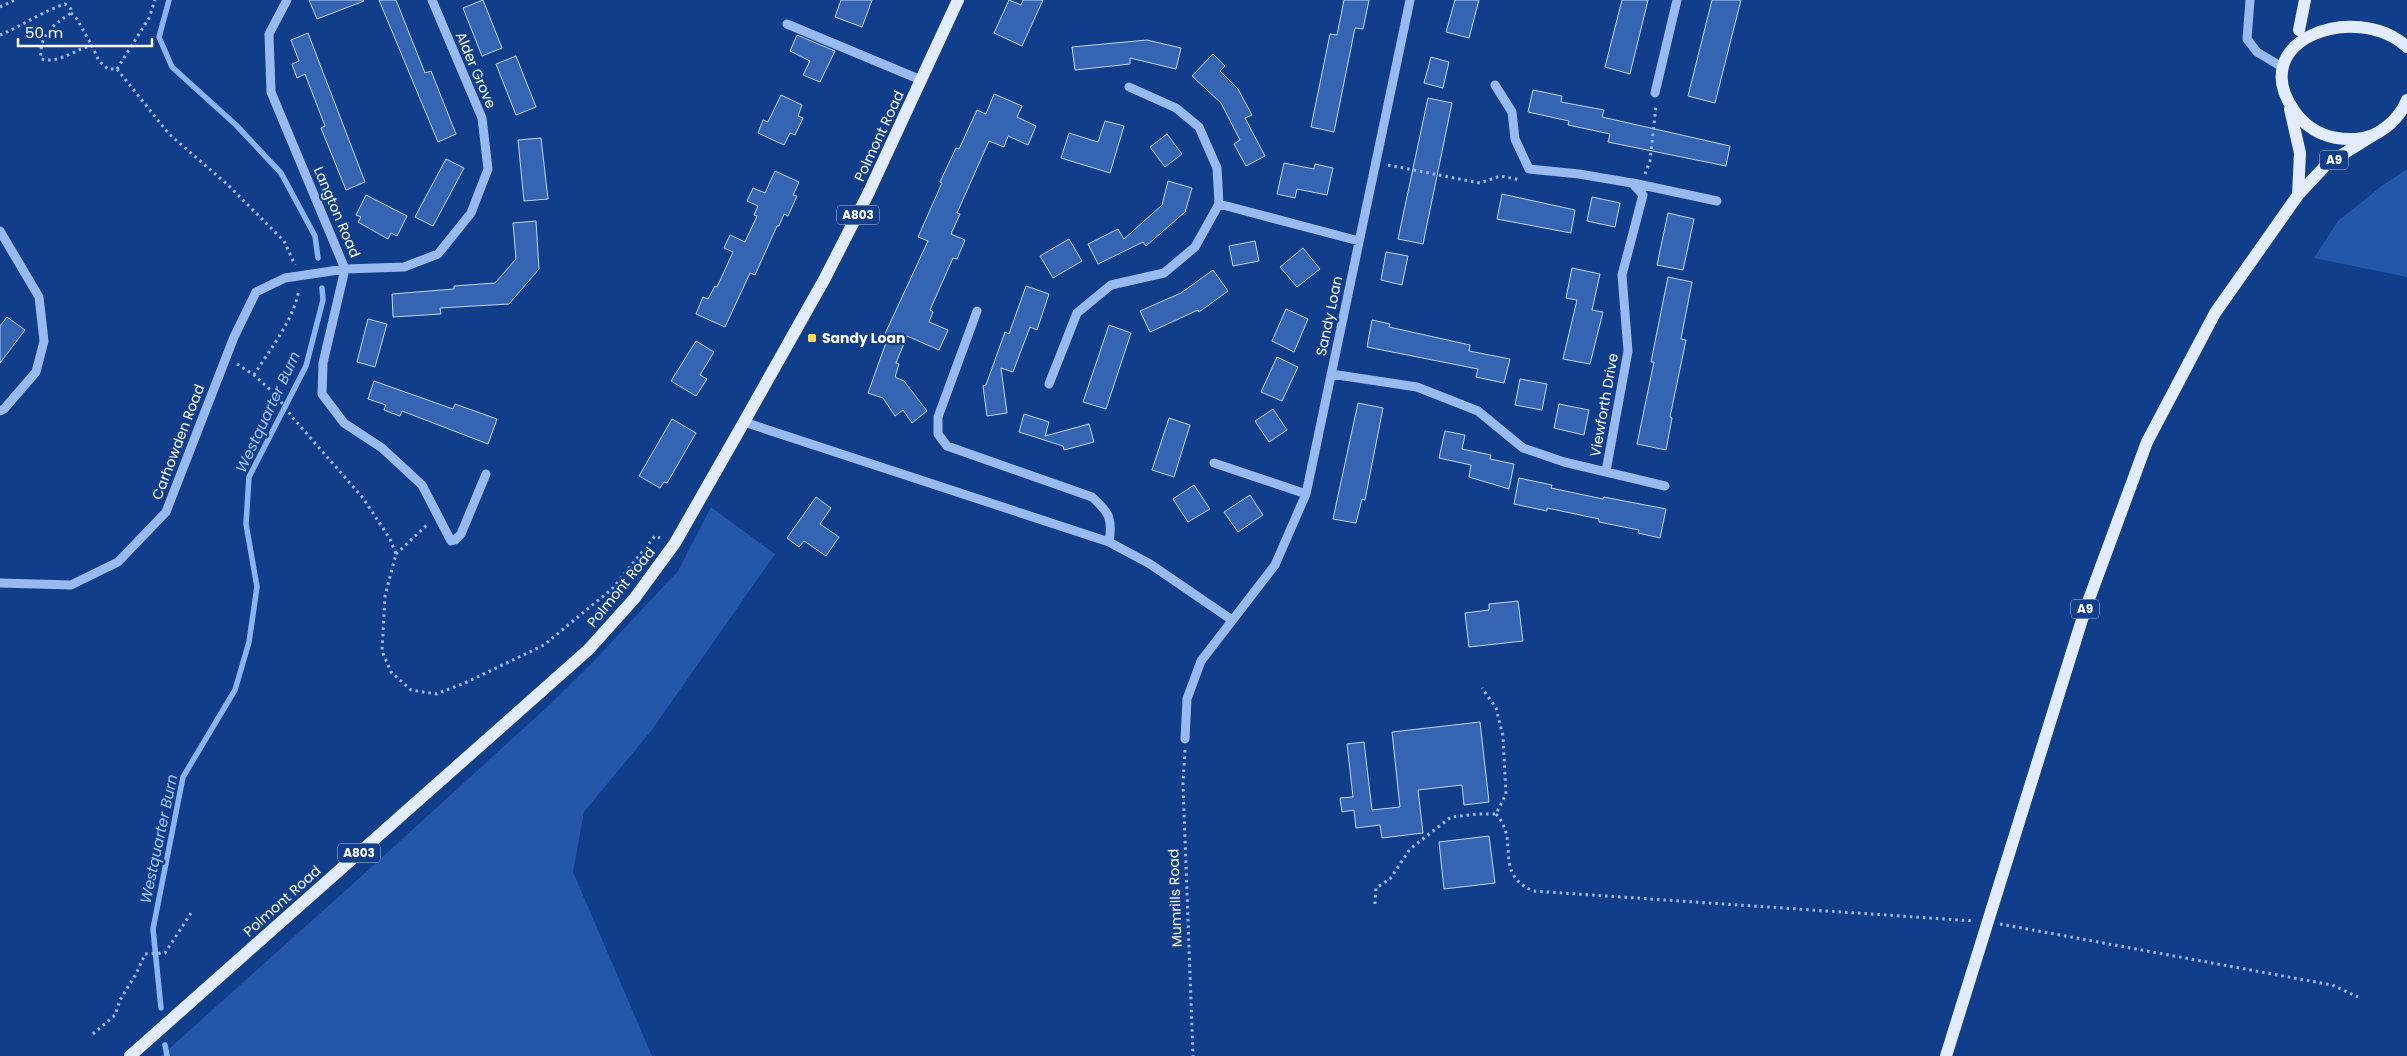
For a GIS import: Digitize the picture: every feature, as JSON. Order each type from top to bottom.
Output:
[{"type":"main road","name":"Polmont Road","points":[[130,1056],[588,650],[634,599],[675,543],[824,280],[864,203],[958,0]]},
{"type":"main road","points":[[2299,30],[2305,0]]},
{"type":"main road","points":[[2315,17],[2299,30],[2288,48],[2282,68],[2283,86],[2289,104],[2306,125],[2317,133],[2337,139],[2358,139],[2377,133],[2392,122],[2406,105]]},
{"type":"main road","points":[[2381,18],[2400,34],[2407,47]]},
{"type":"main road","name":"A9","points":[[2289,104],[2300,153],[2298,196]]},
{"type":"main road","name":"A9","points":[[1946,1056],[2085,610],[2146,442],[2215,313],[2298,196],[2327,164],[2377,133]]},
{"type":"street","name":"Langton Road","points":[[287,0],[269,34],[271,92],[345,269],[324,363],[322,394],[344,423],[382,448],[422,485],[451,541],[461,534],[486,474]]},
{"type":"street","name":"Alder Grove","points":[[345,269],[404,267],[438,254],[471,213],[488,169],[482,118],[432,0]]},
{"type":"street","name":"Sandy Loan","points":[[1185,739],[1187,699],[1201,661],[1275,565],[1306,494],[1410,0]]},
{"type":"street","points":[[1655,93],[1677,0]]},
{"type":"street","points":[[2250,0],[2247,39],[2257,52],[2282,68]]},
{"type":"street","points":[[787,24],[921,80]]},
{"type":"street","points":[[1495,85],[1512,112],[1515,138],[1529,169],[1580,174],[1716,201]]},
{"type":"street","points":[[1049,384],[1077,313],[1111,285],[1164,273],[1195,247],[1219,204],[1216,168],[1199,128],[1176,108],[1129,87]]},
{"type":"street","name":"Viewforth Drive","points":[[1606,471],[1628,351],[1622,275],[1643,195],[1637,184]]},
{"type":"street","points":[[1219,204],[1359,241]]},
{"type":"street","points":[[0,231],[39,298],[44,341],[36,372],[4,410],[0,410]]},
{"type":"street","name":"Carhowden Road","points":[[0,583],[71,585],[118,562],[166,512],[226,358],[256,292],[285,278],[345,269]]},
{"type":"street","points":[[977,311],[938,417],[938,434],[947,446],[1092,497],[1104,507],[1112,524],[1109,542]]},
{"type":"street","points":[[1331,374],[1417,387],[1478,411],[1523,448],[1564,462],[1665,486]]},
{"type":"street","points":[[744,422],[1109,542],[1150,564],[1232,620]]},
{"type":"street","points":[[1214,463],[1306,494]]},
{"type":"path","points":[[0,6],[15,0]]},
{"type":"path","points":[[117,69],[149,18],[155,0]]},
{"type":"path","points":[[0,35],[24,26],[66,4],[77,19],[100,61],[108,69],[117,69]]},
{"type":"path","points":[[71,13],[50,28],[40,47],[41,59],[51,61],[68,56],[79,48],[92,46]]},
{"type":"path","points":[[117,69],[169,134],[228,185],[284,241],[301,276],[297,300],[281,332],[254,375]]},
{"type":"path","points":[[1637,184],[1650,161],[1656,114],[1655,93]]},
{"type":"path","points":[[1376,162],[1480,183],[1500,176],[1527,181],[1529,169]]},
{"type":"path","points":[[226,358],[254,375],[276,395],[293,418],[363,498],[390,539],[396,554]]},
{"type":"path","points":[[439,515],[396,554],[385,596],[382,651],[391,672],[411,690],[436,694],[465,683],[544,645],[613,588],[655,536],[675,543]]},
{"type":"path","points":[[1482,688],[1496,708],[1503,736],[1506,794],[1496,814]]},
{"type":"path","name":"Mumrills Road","points":[[1185,739],[1183,784],[1193,1056]]},
{"type":"path","points":[[1375,904],[1376,888],[1390,879],[1410,849],[1451,817],[1496,814],[1506,825],[1510,870],[1519,885],[1533,891],[1988,922],[2332,985],[2358,997]]},
{"type":"path","points":[[93,1034],[115,1015],[120,1000],[136,974],[145,954],[165,953],[193,910]]},
{"type":"shaded area","points":[[2407,169],[2407,277],[2314,258],[2338,221],[2383,185]]},
{"type":"shaded area","points":[[711,507],[775,554],[651,731],[584,812],[573,872],[652,1056],[161,1056],[546,708],[592,663],[678,571]]},
{"type":"building","points":[[309,0],[363,0],[364,1],[317,19]]},
{"type":"building","points":[[379,0],[396,0],[425,73],[431,71],[456,134],[438,142]]},
{"type":"building","points":[[483,0],[502,48],[482,56],[463,8]]},
{"type":"building","points":[[841,0],[872,0],[862,27],[835,17]]},
{"type":"building","points":[[1009,0],[1021,5],[1023,0],[1043,0],[1022,46],[994,33]]},
{"type":"building","points":[[1344,0],[1369,0],[1363,29],[1355,28],[1334,132],[1311,127],[1330,34],[1337,35]]},
{"type":"building","points":[[1455,0],[1479,0],[1469,38],[1446,32]]},
{"type":"building","points":[[1622,0],[1648,0],[1630,74],[1605,67]]},
{"type":"building","points":[[1712,0],[1741,0],[1715,103],[1688,96]]},
{"type":"building","points":[[308,33],[365,182],[346,190],[321,128],[325,126],[305,74],[297,78],[292,64],[299,61],[291,40]]},
{"type":"building","points":[[797,35],[835,51],[820,82],[803,75],[810,61],[790,51]]},
{"type":"building","points":[[1147,40],[1181,48],[1176,69],[1130,58],[1130,64],[1075,70],[1072,47]]},
{"type":"building","points":[[1213,54],[1225,66],[1220,71],[1238,89],[1252,115],[1245,118],[1265,156],[1246,166],[1234,144],[1240,140],[1221,103],[1192,76]]},
{"type":"building","points":[[516,56],[536,107],[516,115],[496,64]]},
{"type":"building","points":[[1431,57],[1449,62],[1443,88],[1424,83]]},
{"type":"building","points":[[1533,90],[1562,96],[1561,102],[1604,110],[1602,117],[1730,146],[1726,166],[1608,142],[1610,134],[1568,125],[1569,121],[1528,112]]},
{"type":"building","points":[[994,94],[1022,106],[1017,117],[1036,126],[1028,145],[1008,136],[1004,147],[989,141],[957,213],[960,214],[951,234],[965,240],[957,259],[953,258],[930,310],[933,312],[929,322],[948,330],[939,350],[907,336],[896,363],[899,364],[895,377],[904,381],[927,411],[912,423],[903,410],[895,416],[883,398],[868,393],[888,337],[884,336],[928,241],[918,237],[942,183],[940,182],[956,148],[959,149],[977,110],[986,114]]},
{"type":"building","points":[[781,95],[802,105],[798,116],[803,118],[795,135],[790,133],[784,145],[758,133],[763,120],[768,122]]},
{"type":"building","points":[[1428,98],[1452,103],[1423,244],[1398,239]]},
{"type":"building","points":[[1105,121],[1124,126],[1110,173],[1061,158],[1069,133],[1098,142]]},
{"type":"building","points":[[1167,134],[1182,154],[1165,167],[1150,147]]},
{"type":"building","points":[[541,138],[548,199],[524,201],[518,140]]},
{"type":"building","points":[[446,159],[464,168],[433,226],[415,217]]},
{"type":"building","points":[[1284,163],[1314,169],[1315,164],[1333,168],[1327,195],[1297,189],[1295,198],[1277,194]]},
{"type":"building","points":[[775,171],[799,182],[793,195],[797,196],[788,216],[784,214],[779,226],[777,226],[755,275],[750,273],[725,327],[696,314],[703,297],[708,299],[715,286],[717,287],[733,252],[724,248],[730,235],[745,242],[757,216],[754,215],[758,206],[747,201],[753,188],[765,193]]},
{"type":"building","points":[[1168,181],[1192,188],[1185,212],[1146,246],[1143,242],[1098,264],[1088,244],[1118,229],[1124,239],[1162,205]]},
{"type":"building","points":[[1502,194],[1575,210],[1571,233],[1497,219]]},
{"type":"building","points":[[366,195],[407,216],[397,236],[391,233],[388,239],[358,222],[361,217],[356,215]]},
{"type":"building","points":[[1592,197],[1620,203],[1615,227],[1587,221]]},
{"type":"building","points":[[1668,213],[1694,219],[1683,270],[1657,265]]},
{"type":"building","points":[[536,221],[539,269],[509,304],[440,308],[441,314],[393,317],[392,294],[454,289],[454,286],[495,283],[516,259],[513,223]]},
{"type":"building","points":[[1069,239],[1082,261],[1053,278],[1040,256]]},
{"type":"building","points":[[1255,241],[1259,261],[1233,266],[1229,246]]},
{"type":"building","points":[[1303,248],[1320,269],[1297,287],[1280,267]]},
{"type":"building","points":[[1386,252],[1408,256],[1402,285],[1381,280]]},
{"type":"building","points":[[1572,268],[1600,274],[1592,310],[1603,312],[1590,364],[1563,359],[1577,300],[1566,298]]},
{"type":"building","points":[[1213,270],[1228,291],[1199,312],[1198,310],[1150,332],[1140,311],[1181,293]]},
{"type":"building","points":[[1668,277],[1692,282],[1681,339],[1686,340],[1670,417],[1672,418],[1666,450],[1637,444],[1654,362],[1651,362]]},
{"type":"building","points":[[1026,286],[1049,294],[1037,330],[1030,327],[1013,372],[1001,368],[1007,413],[987,416],[983,386],[986,385],[1005,332],[1009,334]]},
{"type":"building","points":[[1286,309],[1308,319],[1294,352],[1272,341]]},
{"type":"building","points":[[7,317],[25,330],[0,363],[0,326]]},
{"type":"building","points":[[368,319],[387,324],[375,367],[357,362]]},
{"type":"building","points":[[1372,320],[1390,324],[1389,327],[1470,345],[1469,351],[1510,359],[1504,383],[1476,377],[1478,369],[1367,347]]},
{"type":"building","points":[[1109,325],[1131,333],[1106,409],[1083,402]]},
{"type":"building","points":[[696,341],[714,352],[700,375],[707,379],[696,396],[671,381]]},
{"type":"building","points":[[1277,357],[1298,367],[1282,401],[1261,392]]},
{"type":"building","points":[[1520,379],[1547,384],[1542,410],[1515,405]]},
{"type":"building","points":[[374,381],[453,409],[455,404],[497,419],[488,444],[402,411],[400,416],[384,410],[386,405],[368,399]]},
{"type":"building","points":[[1358,403],[1383,408],[1365,500],[1362,499],[1356,523],[1333,519]]},
{"type":"building","points":[[1559,404],[1589,410],[1584,435],[1554,428]]},
{"type":"building","points":[[1273,409],[1287,430],[1269,442],[1255,421]]},
{"type":"building","points":[[1024,414],[1049,422],[1045,436],[1089,424],[1094,442],[1064,450],[1063,446],[1019,432]]},
{"type":"building","points":[[1169,418],[1190,425],[1174,477],[1152,470]]},
{"type":"building","points":[[672,419],[696,433],[667,483],[664,482],[660,488],[639,476]]},
{"type":"building","points":[[1445,431],[1465,435],[1462,449],[1491,455],[1490,459],[1514,464],[1509,489],[1469,477],[1471,465],[1439,458]]},
{"type":"building","points":[[1519,478],[1552,485],[1551,488],[1603,499],[1604,497],[1666,509],[1660,538],[1638,533],[1639,530],[1599,522],[1599,519],[1547,508],[1547,511],[1514,504]]},
{"type":"building","points":[[1194,485],[1210,509],[1188,522],[1173,499]]},
{"type":"building","points":[[1250,495],[1263,515],[1238,532],[1224,512]]},
{"type":"building","points":[[816,497],[831,508],[820,524],[839,537],[826,556],[804,541],[799,547],[787,538]]},
{"type":"building","points":[[1518,601],[1523,641],[1469,647],[1465,613],[1489,610],[1489,604]]},
{"type":"building","points":[[1480,722],[1489,802],[1464,805],[1462,785],[1418,790],[1423,833],[1382,838],[1380,825],[1356,828],[1354,810],[1342,812],[1340,798],[1353,797],[1347,744],[1364,742],[1372,810],[1400,807],[1392,732]]},
{"type":"building","points":[[1489,836],[1495,883],[1444,889],[1439,842]]},
{"type":"waterway","name":"Westquarter Burn","points":[[169,0],[159,37],[172,67],[236,125],[281,173],[315,236],[318,258]]},
{"type":"waterway","name":"Westquarter Burn","points":[[161,1008],[153,929],[183,777],[235,690],[249,642],[257,587],[246,524],[249,477],[306,366],[323,300],[322,288]]},
{"type":"waterway","name":"Westquarter Burn","points":[[165,1045],[167,1056]]},
{"type":"place","name":"Sandy Loan","points":[[812,338]]}]
